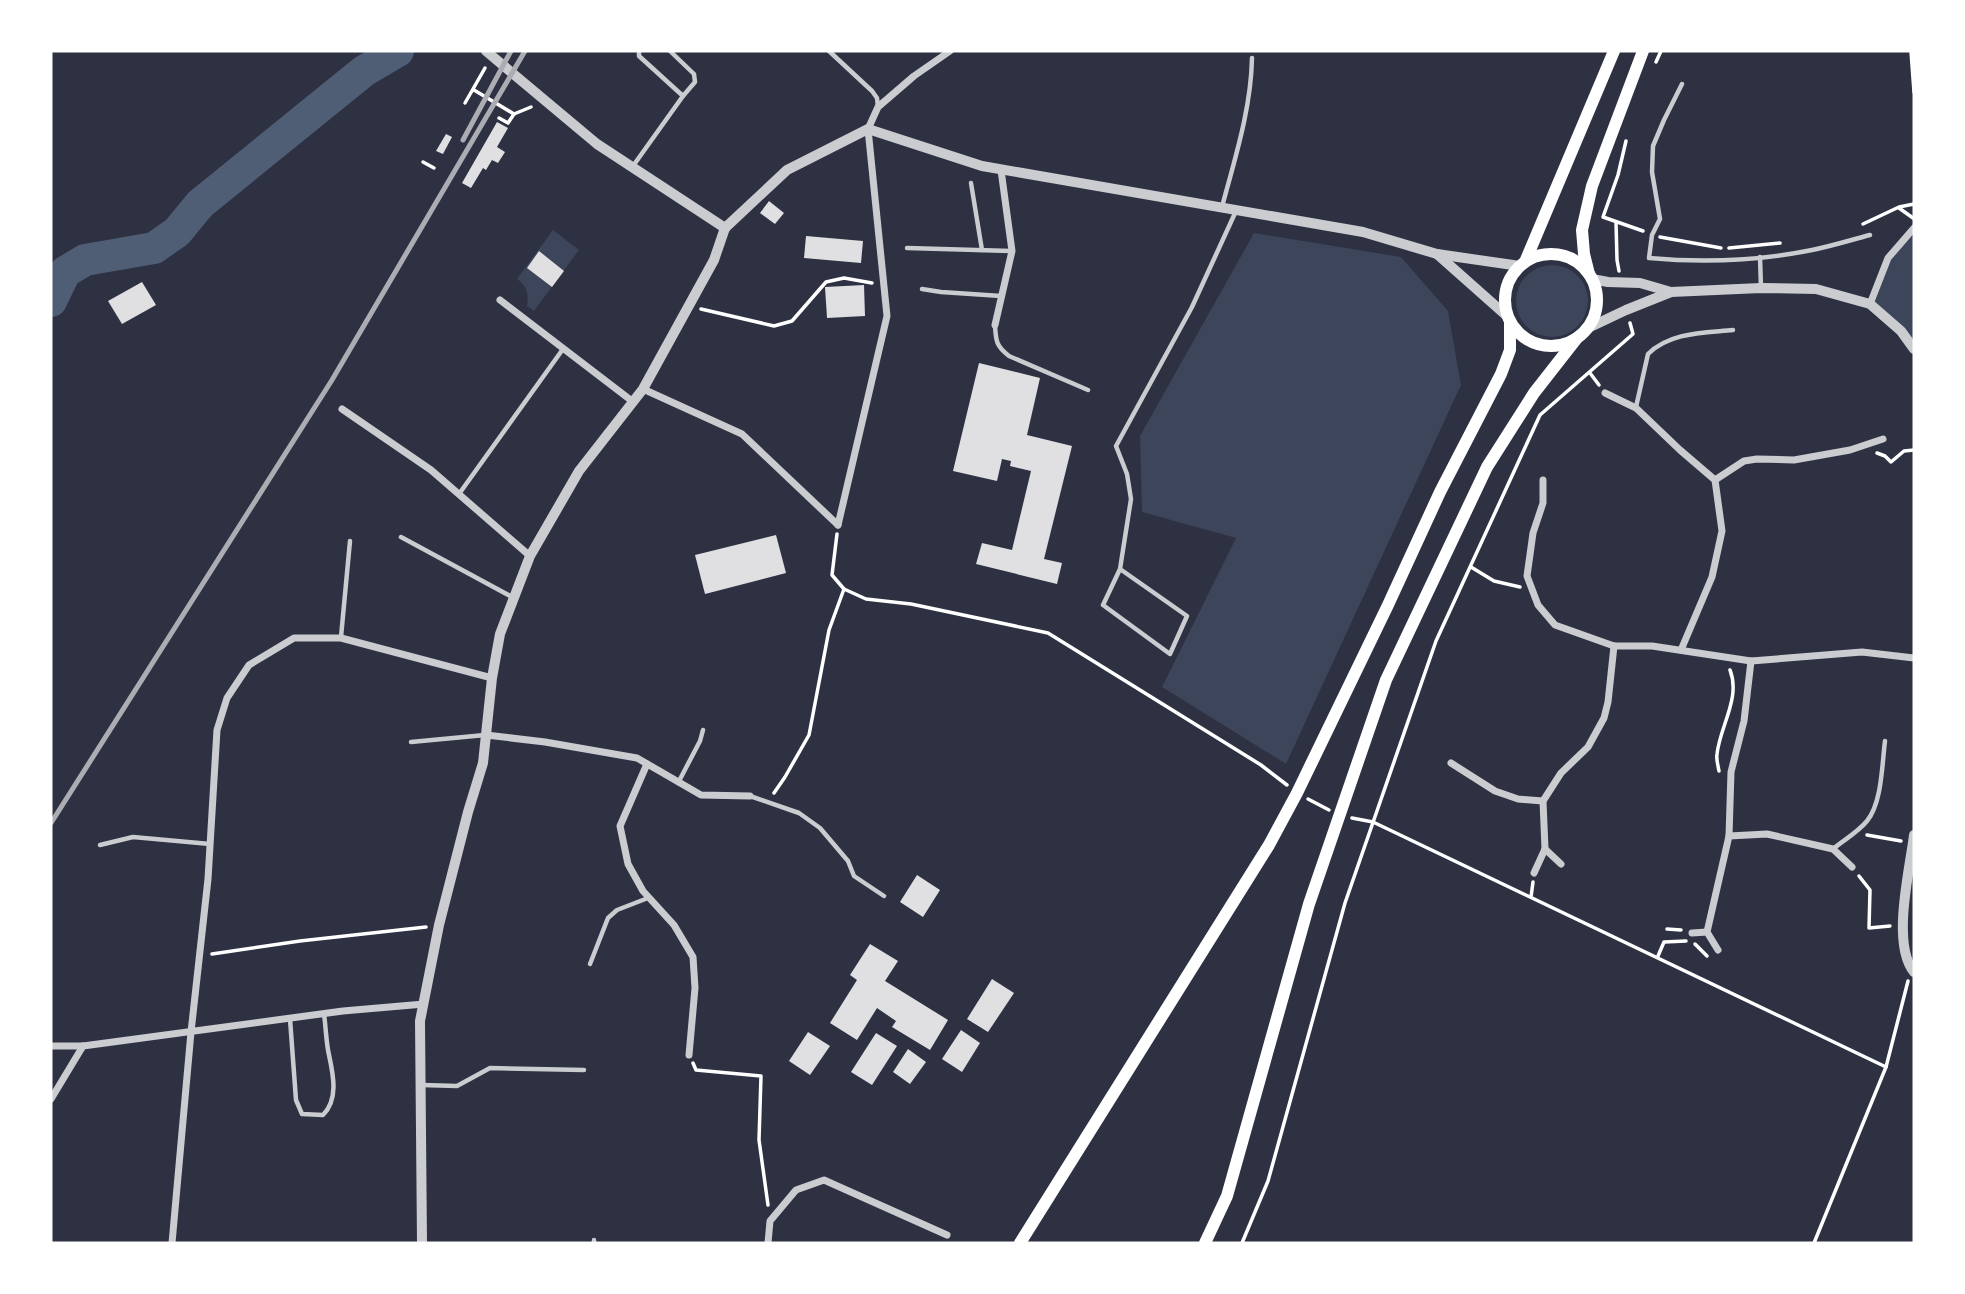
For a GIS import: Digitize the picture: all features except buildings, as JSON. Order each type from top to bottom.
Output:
[{"type":"main road","points":[[1020,1243],[1269,845],[1297,793],[1440,492],[1500,374],[1510,349],[1506,289],[1511,277],[1522,264],[1614,51]]},
{"type":"main road","points":[[1205,1243],[1227,1196],[1309,904],[1386,680],[1487,467],[1535,393],[1594,317],[1597,291],[1584,254],[1582,230],[1592,186],[1643,51]]},
{"type":"main road","points":[[1522,264],[1538,256],[1553,254],[1580,264],[1591,277]]},
{"type":"main road","points":[[1509,320],[1520,335],[1533,343],[1563,345],[1577,338]]},
{"type":"street","points":[[486,51],[597,144],[725,228]]},
{"type":"street","points":[[838,525],[887,316],[868,129],[878,107],[914,76],[950,51]]},
{"type":"street","points":[[422,1243],[421,1021],[439,925],[483,763],[492,678],[500,634],[530,556],[579,471],[643,389],[714,260],[725,228],[787,170],[868,129],[1001,170],[1363,232],[1437,254],[1522,264]]},
{"type":"street","points":[[995,325],[1012,251],[1001,170]]},
{"type":"street","points":[[1870,304],[1888,258],[1914,228]]},
{"type":"street","points":[[1437,254],[1509,320]]},
{"type":"street","points":[[1591,277],[1621,283],[1640,283],[1671,292],[1761,288],[1816,289],[1870,304],[1901,331],[1914,349]]},
{"type":"street","points":[[1588,328],[1671,292]]},
{"type":"street","points":[[500,300],[632,401]]},
{"type":"street","points":[[643,389],[742,434],[838,525]]},
{"type":"street","points":[[1605,393],[1636,408],[1715,480],[1722,531],[1712,577],[1681,650]]},
{"type":"street","points":[[342,409],[431,471],[530,556]]},
{"type":"street","points":[[1715,480],[1744,461],[1757,458],[1794,460],[1850,450],[1882,439]]},
{"type":"street","points":[[1543,480],[1544,503],[1533,533],[1527,576],[1538,605],[1555,625],[1614,646],[1652,646],[1751,661],[1862,652],[1914,658]]},
{"type":"street","points":[[172,1243],[210,844],[217,730],[227,698],[249,665],[294,638],[341,638],[492,678]]},
{"type":"street","points":[[1534,873],[1545,849],[1543,801],[1561,773],[1588,747],[1605,718],[1614,646]]},
{"type":"street","points":[[1718,950],[1707,932],[1729,836],[1731,772],[1744,721],[1751,661]]},
{"type":"street","points":[[486,735],[638,758],[701,795],[750,796]]},
{"type":"street","points":[[1451,763],[1494,791],[1518,799],[1543,801]]},
{"type":"street","points":[[647,764],[620,826],[628,864],[643,891],[674,925],[693,957],[695,988],[689,1055]]},
{"type":"street","points":[[1729,836],[1767,834],[1833,849],[1852,867]]},
{"type":"street","points":[[1913,971],[1902,926],[1914,839]]},
{"type":"street","points":[[1545,849],[1561,864]]},
{"type":"street","points":[[1692,933],[1707,932]]},
{"type":"street","points":[[51,1046],[83,1046],[290,1018],[424,1004]]},
{"type":"street","points":[[51,1098],[83,1046]]},
{"type":"street","points":[[768,1243],[770,1221],[796,1190],[824,1180],[947,1235]]},
{"type":"lane","points":[[639,51],[639,56],[682,96]]},
{"type":"lane","points":[[632,168],[682,96],[695,82],[696,77],[670,51]]},
{"type":"lane","points":[[828,51],[872,91],[877,98],[878,107]]},
{"type":"lane","points":[[1222,208],[1246,113],[1252,58]]},
{"type":"lane","points":[[1682,84],[1653,146],[1652,172],[1660,219],[1652,235],[1649,258],[1704,262],[1751,260],[1813,250],[1870,235]]},
{"type":"lane","points":[[971,183],[982,250]]},
{"type":"lane","points":[[1120,569],[1187,616],[1170,654],[1103,605],[1120,569],[1131,499],[1127,474],[1116,446],[1192,307],[1236,211]]},
{"type":"lane","points":[[907,248],[1012,251]]},
{"type":"lane","points":[[1760,257],[1761,288]]},
{"type":"lane","points":[[922,289],[1002,296]]},
{"type":"lane","points":[[995,325],[996,341],[1000,350],[1088,390]]},
{"type":"lane","points":[[1636,408],[1648,355],[1653,349],[1685,335],[1733,330]]},
{"type":"lane","points":[[459,494],[563,349]]},
{"type":"lane","points":[[401,537],[513,597]]},
{"type":"lane","points":[[341,638],[350,541]]},
{"type":"lane","points":[[678,783],[701,741],[703,730]]},
{"type":"lane","points":[[411,742],[486,735]]},
{"type":"lane","points":[[1833,849],[1868,820],[1876,805],[1885,741]]},
{"type":"lane","points":[[750,796],[799,813],[820,828],[848,861],[854,876],[884,897]]},
{"type":"lane","points":[[100,845],[133,836],[210,844]]},
{"type":"lane","points":[[590,964],[608,918],[617,910],[649,898]]},
{"type":"lane","points":[[290,1018],[298,1108],[302,1114],[323,1115],[329,1109],[333,1095],[332,1065],[328,1054],[324,1014]]},
{"type":"lane","points":[[421,1085],[457,1086],[490,1068],[584,1070]]},
{"type":"path","points":[[1651,73],[1661,51]]},
{"type":"path","points":[[1911,51],[1914,92]]},
{"type":"path","points":[[465,103],[482,74]]},
{"type":"path","points":[[474,90],[514,114]]},
{"type":"path","points":[[499,118],[508,123],[514,114],[533,106]]},
{"type":"path","points":[[1627,139],[1603,217],[1652,235],[1718,248],[1784,242]]},
{"type":"path","points":[[423,162],[434,168]]},
{"type":"path","points":[[1857,226],[1914,204]]},
{"type":"path","points":[[1899,208],[1914,219]]},
{"type":"path","points":[[1616,222],[1617,260],[1621,283]]},
{"type":"path","points":[[690,306],[774,326],[792,321],[825,282],[844,278],[884,285]]},
{"type":"path","points":[[1242,1243],[1268,1181],[1345,903],[1436,641],[1539,415],[1633,334],[1626,310]]},
{"type":"path","points":[[1871,452],[1885,456],[1891,462],[1904,452],[1914,450]]},
{"type":"path","points":[[838,525],[832,575],[844,589],[866,599],[911,604],[1048,633],[1261,765],[1297,793],[1338,816],[1373,822],[1886,1067]]},
{"type":"path","points":[[1471,567],[1494,581],[1521,587],[1525,597]]},
{"type":"path","points":[[750,796],[772,796],[809,736],[829,630],[844,589]]},
{"type":"path","points":[[1720,776],[1716,756],[1728,718],[1734,684],[1729,666]]},
{"type":"path","points":[[1855,832],[1914,839]]},
{"type":"path","points":[[1852,867],[1870,890],[1869,928],[1902,926]]},
{"type":"path","points":[[199,956],[439,925]]},
{"type":"path","points":[[1667,929],[1683,930]]},
{"type":"path","points":[[1657,957],[1664,942],[1692,940],[1708,958],[1718,950]]},
{"type":"path","points":[[1814,1243],[1886,1067],[1913,971]]},
{"type":"path","points":[[689,1055],[696,1070],[761,1076],[759,1140],[770,1221]]},
{"type":"shaded area","points":[[1914,228],[1914,349],[1870,304],[1888,258]]},
{"type":"shaded area","points":[[553,230],[579,250],[534,311],[527,306],[526,291],[517,279]]},
{"type":"shaded area","points":[[1254,233],[1401,257],[1448,311],[1461,385],[1286,764],[1162,687],[1236,538],[1142,512],[1140,436]]},
{"type":"shaded area","points":[[1552,265],[1572,271],[1582,281],[1588,301],[1582,321],[1572,331],[1552,337],[1532,331],[1522,321],[1516,301],[1522,281],[1532,271]]},
{"type":"waterway","points":[[364,71],[368,51]]},
{"type":"waterway","points":[[51,301],[65,272],[85,260],[154,248],[177,232],[200,204],[364,71],[398,51]]},
{"type":"railway","points":[[463,140],[511,51]]},
{"type":"railway","points":[[51,823],[332,380],[525,51]]}]
